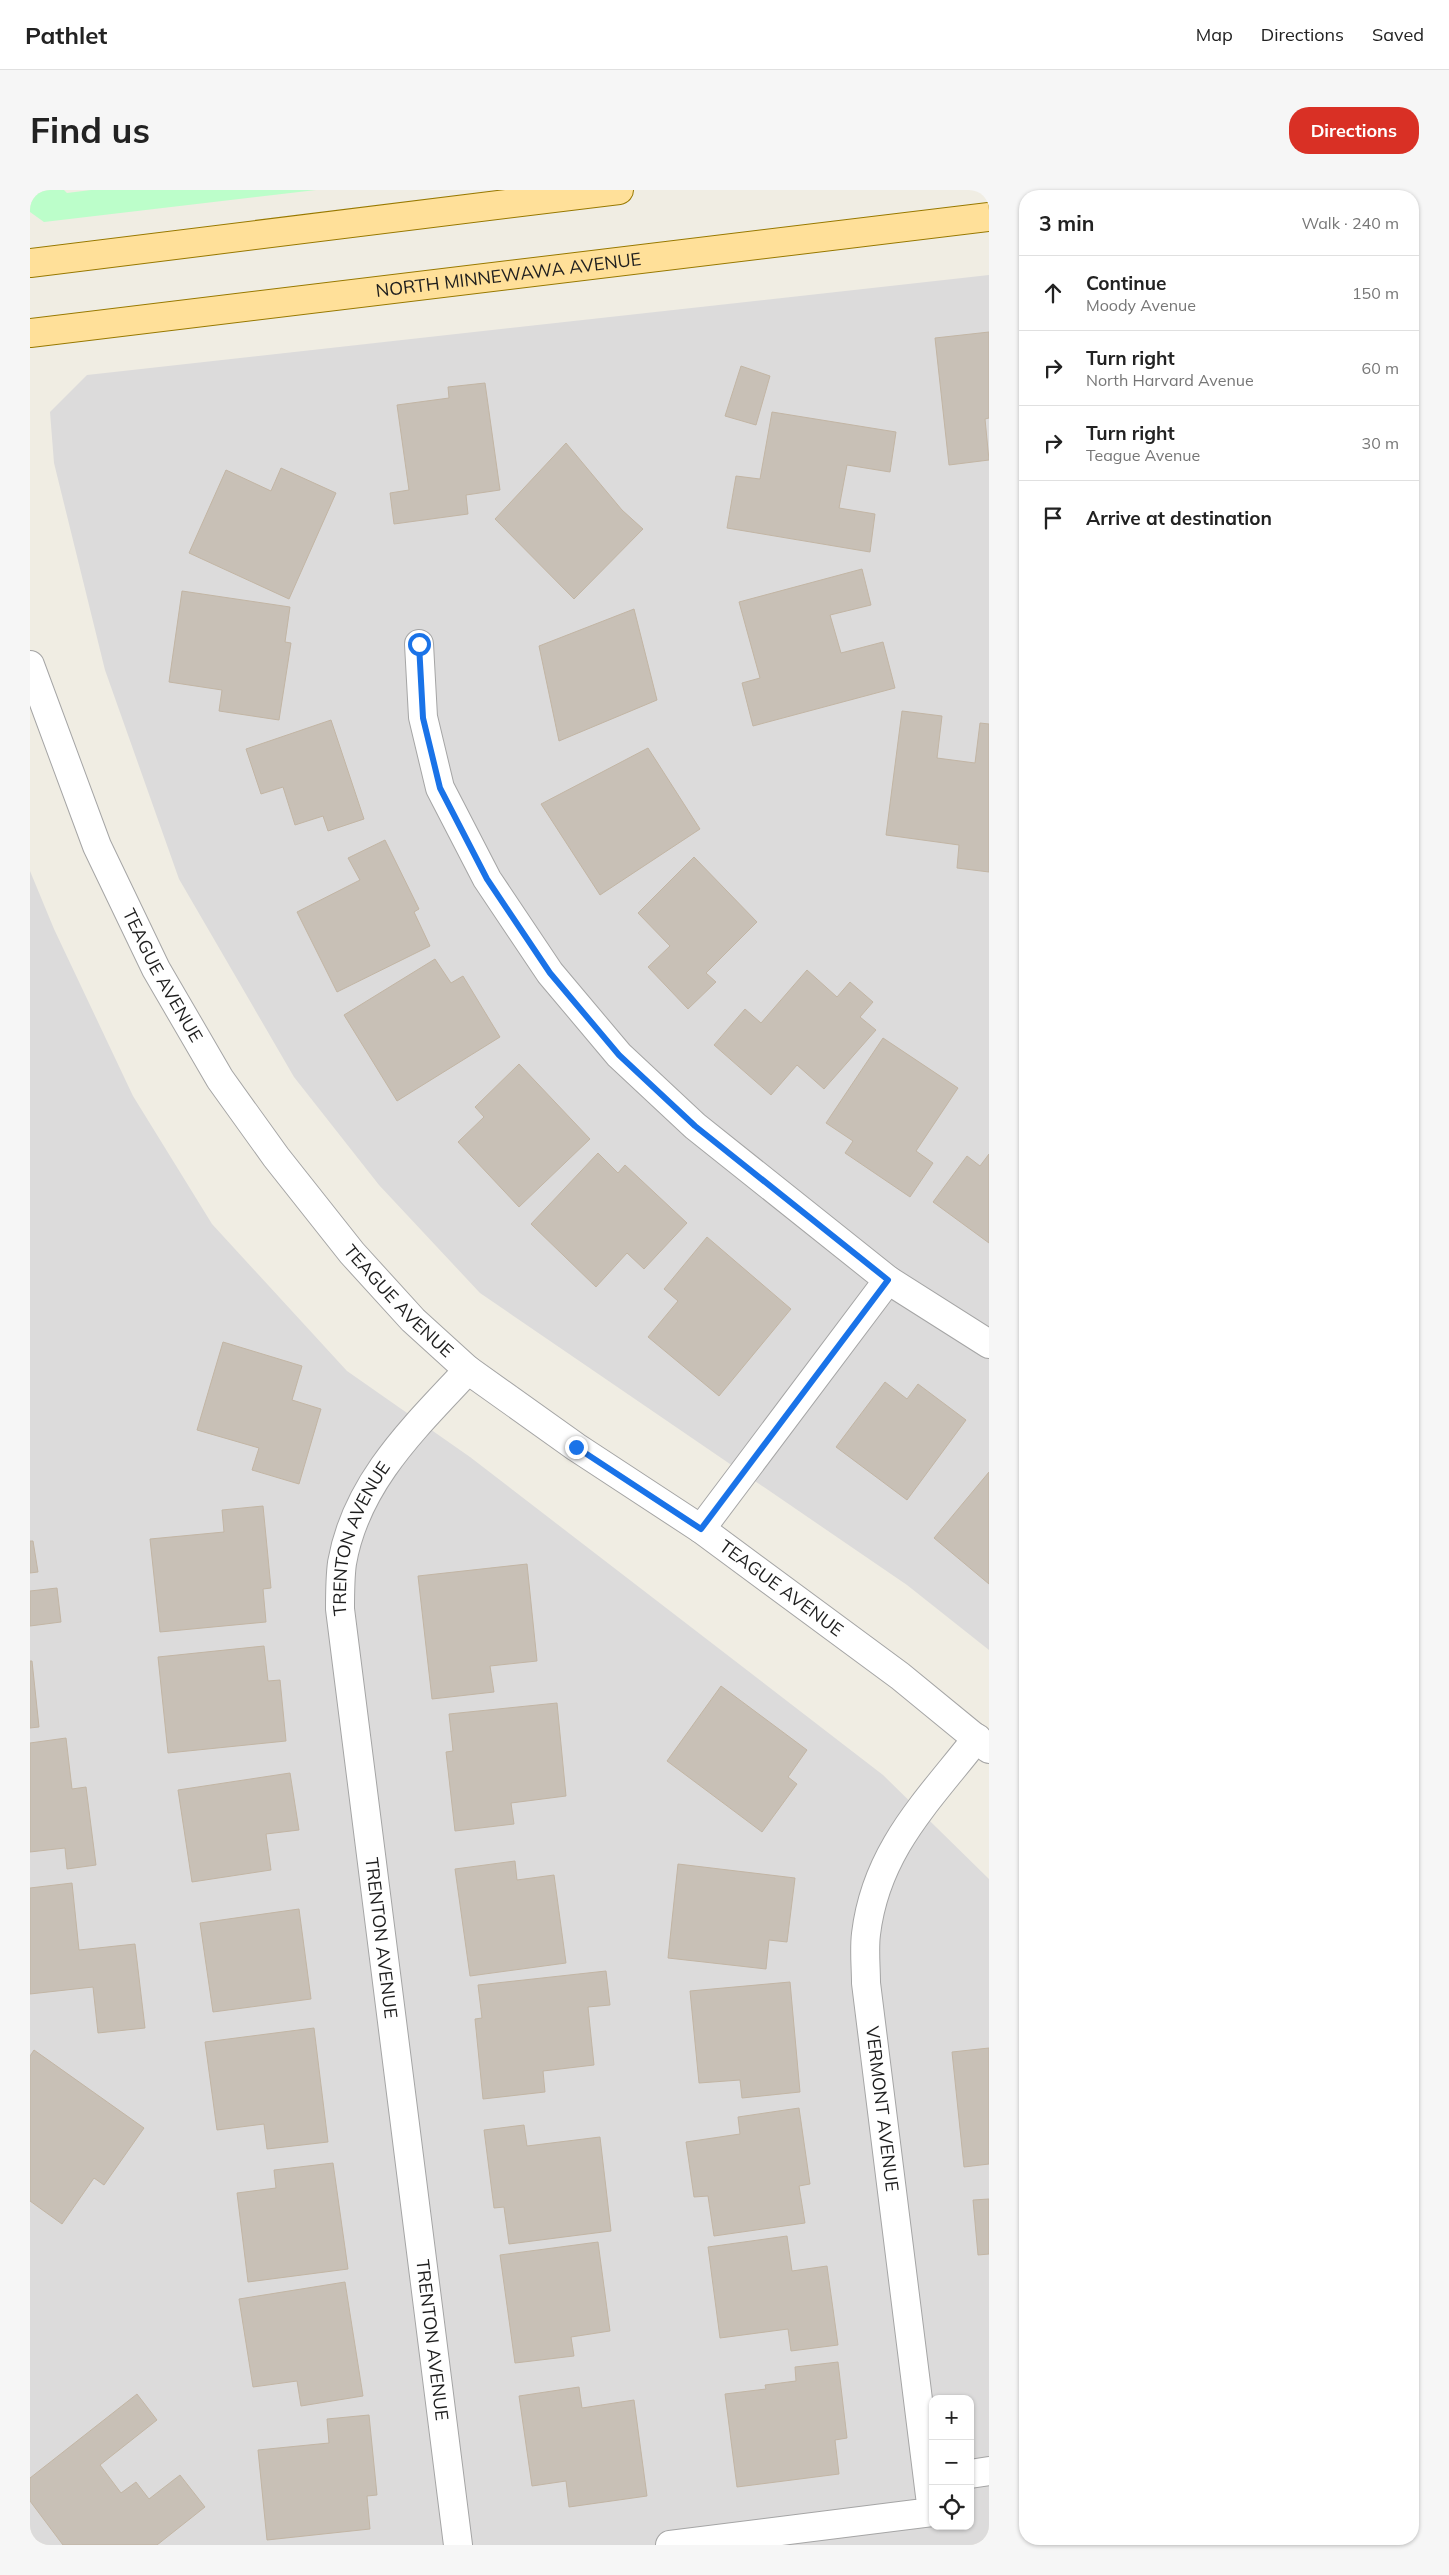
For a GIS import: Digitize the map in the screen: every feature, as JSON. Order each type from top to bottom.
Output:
[{"type":"main road","points":[[30,262],[619,190]]},
{"type":"main road","name":"NORTH MINNEWAWA AVENUE","points":[[30,333],[989,217]]},
{"type":"street","points":[[419,644],[423,718],[440,788],[487,879],[550,973],[619,1055],[695,1126],[888,1280],[989,1344]]},
{"type":"street","name":"TEAGUE AVENUE","points":[[30,665],[97,846],[156,969],[220,1079],[276,1157],[352,1253],[412,1320],[468,1370],[576,1447],[701,1529],[900,1676],[983,1743]]},
{"type":"street","points":[[701,1529],[888,1280]]},
{"type":"street","name":"TRENTON AVENUE","points":[[458,2545],[340,1609],[342,1563],[353,1521],[373,1480],[395,1450],[468,1370]]},
{"type":"street","name":"VERMONT AVENUE","points":[[929,2464],[866,1983],[866,1934],[874,1897],[884,1866],[898,1840],[983,1743]]},
{"type":"street","points":[[974,2473],[989,2471]]},
{"type":"street","points":[[670,2545],[929,2512]]},
{"type":"shaded area","points":[[989,275],[989,1650],[907,1585],[480,1293],[379,1185],[294,1077],[179,879],[105,670],[54,463],[50,412],[87,375]]},
{"type":"shaded area","points":[[30,871],[54,929],[133,1096],[212,1224],[347,1371],[470,1457],[883,1775],[989,1879],[989,2545],[30,2545]]},
{"type":"green space","points":[[30,190],[64,190],[67,193],[91,190],[316,190],[44,222],[30,212]]},
{"type":"building","points":[[989,332],[989,418],[985,419],[989,460],[949,465],[935,338]]},
{"type":"building","points":[[741,366],[770,376],[756,425],[725,416]]},
{"type":"building","points":[[485,383],[500,490],[466,495],[468,514],[394,524],[390,493],[409,490],[397,405],[449,398],[448,387]]},
{"type":"building","points":[[772,412],[896,432],[890,472],[847,465],[839,508],[875,514],[870,552],[727,528],[736,476],[760,479]]},
{"type":"building","points":[[566,443],[622,510],[643,529],[574,599],[495,519]]},
{"type":"building","points":[[281,468],[336,493],[289,599],[189,553],[226,470],[271,491]]},
{"type":"building","points":[[862,569],[871,605],[830,615],[841,653],[883,642],[895,688],[753,726],[742,683],[760,678],[739,602]]},
{"type":"building","points":[[182,591],[290,607],[285,642],[291,643],[279,720],[219,711],[222,690],[169,682]]},
{"type":"building","points":[[634,609],[657,700],[559,741],[539,646]]},
{"type":"building","points":[[902,711],[942,716],[937,758],[975,763],[980,723],[989,724],[989,872],[957,868],[959,845],[886,835]]},
{"type":"building","points":[[331,720],[364,819],[328,831],[323,816],[295,825],[283,787],[261,794],[246,749]]},
{"type":"building","points":[[648,748],[700,829],[600,895],[541,804]]},
{"type":"building","points":[[385,840],[419,909],[414,912],[430,946],[337,992],[297,912],[360,880],[348,858]]},
{"type":"building","points":[[694,857],[757,922],[706,973],[716,982],[688,1009],[648,967],[670,946],[638,913]]},
{"type":"building","points":[[435,959],[451,983],[463,976],[500,1037],[397,1101],[344,1015]]},
{"type":"building","points":[[807,970],[837,997],[850,982],[873,1002],[860,1017],[876,1030],[824,1089],[797,1065],[771,1095],[714,1045],[745,1009],[761,1023]]},
{"type":"building","points":[[883,1038],[958,1088],[916,1151],[933,1163],[910,1197],[845,1153],[853,1141],[826,1123]]},
{"type":"building","points":[[519,1064],[590,1139],[519,1207],[458,1142],[484,1117],[475,1107]]},
{"type":"building","points":[[598,1153],[618,1173],[625,1165],[687,1223],[644,1269],[627,1253],[596,1287],[531,1224]]},
{"type":"building","points":[[989,1154],[989,1243],[933,1202],[967,1156],[980,1166]]},
{"type":"building","points":[[707,1237],[791,1309],[719,1396],[648,1337],[678,1301],[664,1289]]},
{"type":"building","points":[[223,1342],[302,1366],[292,1400],[321,1409],[299,1484],[252,1470],[259,1448],[197,1430]]},
{"type":"building","points":[[885,1382],[907,1399],[918,1384],[966,1420],[907,1500],[836,1447]]},
{"type":"building","points":[[989,1472],[989,1584],[934,1538]]},
{"type":"building","points":[[263,1506],[271,1588],[263,1589],[266,1622],[160,1632],[150,1539],[224,1532],[222,1510]]},
{"type":"building","points":[[30,1541],[33,1541],[38,1572],[30,1573]]},
{"type":"building","points":[[527,1564],[537,1661],[490,1666],[494,1692],[432,1699],[418,1576]]},
{"type":"building","points":[[57,1588],[61,1622],[30,1626],[30,1591]]},
{"type":"building","points":[[264,1646],[268,1681],[280,1680],[286,1741],[168,1753],[158,1657]]},
{"type":"building","points":[[30,1661],[32,1661],[39,1727],[30,1728]]},
{"type":"building","points":[[721,1686],[807,1750],[788,1777],[797,1784],[762,1832],[667,1761]]},
{"type":"building","points":[[557,1703],[566,1796],[511,1803],[514,1824],[455,1831],[446,1752],[453,1751],[449,1714]]},
{"type":"building","points":[[66,1738],[72,1789],[86,1787],[96,1865],[67,1869],[65,1848],[30,1852],[30,1743]]},
{"type":"building","points":[[290,1773],[299,1830],[266,1834],[271,1870],[192,1882],[178,1790]]},
{"type":"building","points":[[515,1861],[517,1880],[554,1875],[566,1963],[470,1976],[455,1869]]},
{"type":"building","points":[[678,1864],[795,1878],[787,1942],[769,1940],[766,1969],[668,1958]]},
{"type":"building","points":[[72,1883],[79,1950],[135,1944],[145,2028],[98,2033],[93,1987],[30,1994],[30,1888]]},
{"type":"building","points":[[299,1909],[311,1999],[213,2012],[200,1923]]},
{"type":"building","points":[[606,1971],[610,2005],[588,2007],[594,2065],[543,2071],[545,2092],[483,2099],[475,2019],[482,2018],[478,1985]]},
{"type":"building","points":[[790,1982],[800,2092],[742,2098],[740,2080],[699,2083],[690,1991]]},
{"type":"building","points":[[314,2028],[328,2142],[267,2149],[264,2124],[217,2130],[205,2042]]},
{"type":"building","points":[[989,2048],[989,2164],[964,2167],[952,2052]]},
{"type":"building","points":[[34,2050],[144,2128],[104,2185],[94,2178],[62,2224],[30,2201],[30,2056]]},
{"type":"building","points":[[799,2108],[810,2184],[799,2186],[805,2223],[714,2236],[708,2196],[694,2197],[686,2142],[740,2134],[738,2117]]},
{"type":"building","points":[[524,2125],[527,2146],[600,2137],[611,2231],[509,2244],[504,2207],[494,2208],[484,2130]]},
{"type":"building","points":[[333,2163],[348,2269],[248,2282],[237,2193],[276,2188],[274,2170]]},
{"type":"building","points":[[989,2199],[989,2254],[978,2255],[973,2200]]},
{"type":"building","points":[[787,2236],[792,2271],[827,2266],[838,2345],[791,2351],[788,2329],[720,2338],[708,2247]]},
{"type":"building","points":[[598,2242],[610,2331],[571,2337],[574,2356],[515,2363],[500,2255]]},
{"type":"building","points":[[345,2282],[363,2396],[301,2406],[297,2381],[253,2387],[239,2299]]},
{"type":"building","points":[[838,2362],[847,2438],[835,2440],[839,2474],[737,2487],[725,2394],[766,2389],[765,2385],[796,2381],[795,2367]]},
{"type":"building","points":[[579,2387],[582,2408],[634,2400],[647,2496],[569,2507],[566,2481],[532,2486],[519,2396]]},
{"type":"building","points":[[137,2394],[157,2420],[100,2465],[121,2493],[136,2482],[149,2499],[180,2475],[205,2507],[157,2545],[63,2545],[30,2501],[30,2478]]},
{"type":"building","points":[[369,2415],[377,2495],[367,2496],[370,2529],[267,2540],[258,2450],[329,2443],[327,2419]]},
{"type":"route","points":[[419,644],[423,718],[440,788],[487,879],[550,973],[619,1055],[695,1126],[888,1280],[701,1529],[576,1447]]}]
